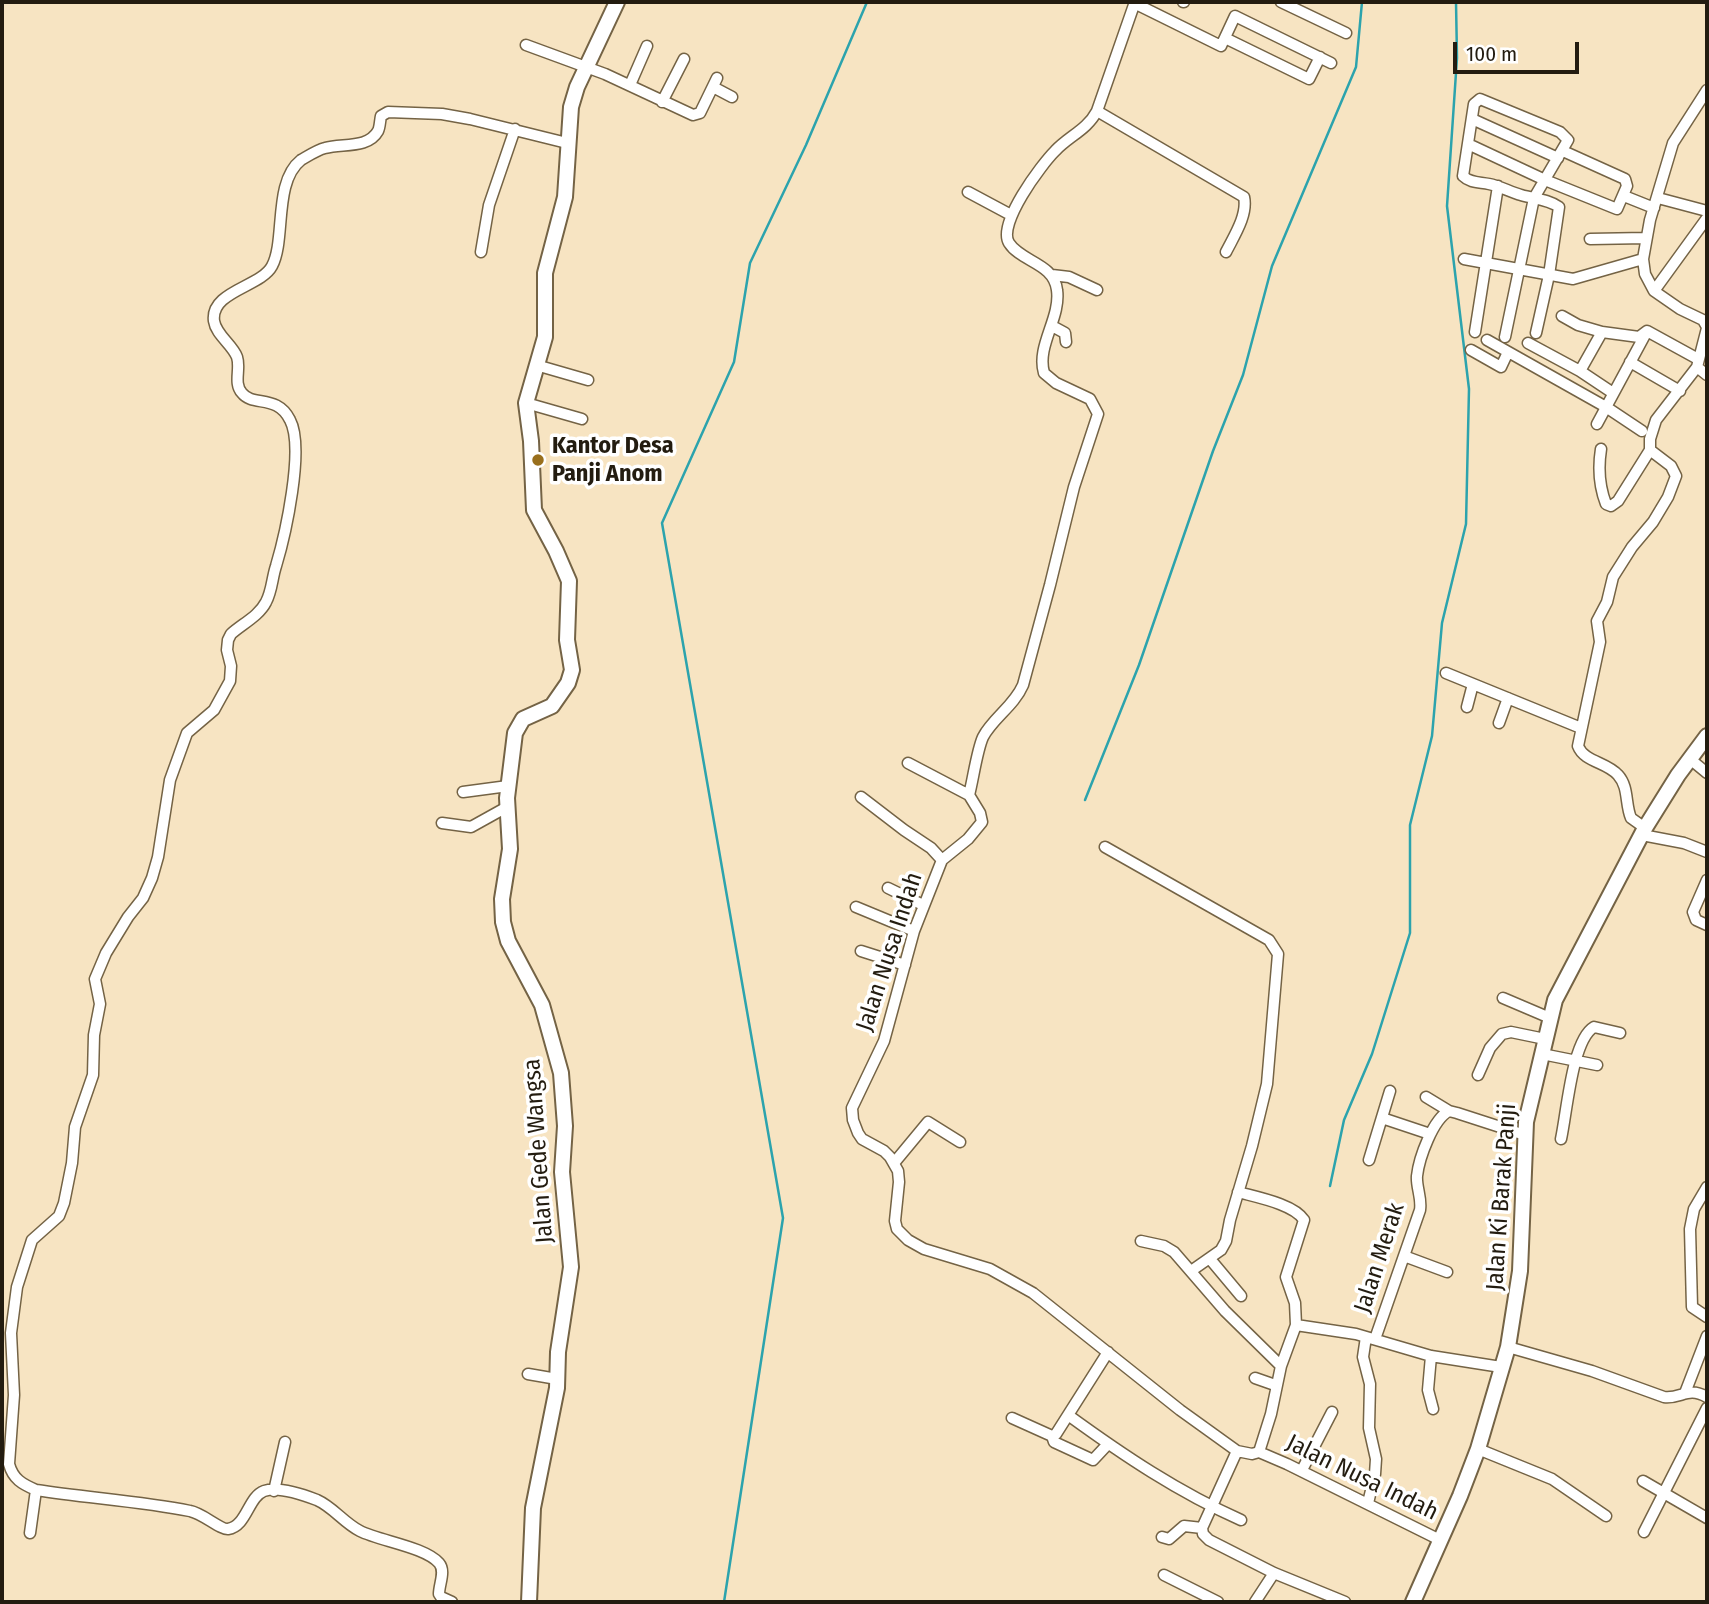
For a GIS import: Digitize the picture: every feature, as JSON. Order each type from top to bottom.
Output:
[{"type":"street","name":"Jalan Gede Wangsa","points":[[529,1602],[533,1508],[557,1379],[558,1352],[571,1267],[562,1172],[565,1126],[563,1090],[554,1042],[542,1005],[533,983],[511,948],[503,922],[503,887],[510,849],[507,807],[513,739],[518,726],[529,715],[552,706],[568,683],[572,670],[567,640],[569,581],[560,557],[534,510],[531,441],[526,402],[545,337],[545,267],[565,197],[571,107],[615,2]]},
{"type":"street","points":[[1281,2],[1346,33]]},
{"type":"street","points":[[908,763],[969,796],[984,736],[1011,706],[1023,685],[1051,586],[1074,487],[1098,414],[1090,399],[1056,383],[1044,373],[1042,358],[1052,326],[1058,295],[1057,286],[1052,275],[1009,243],[1006,230],[1011,215],[1039,170],[1054,151],[1088,125],[1097,111],[1135,3],[1221,46],[1235,16],[1331,63]]},
{"type":"street","points":[[1225,38],[1309,79],[1320,57]]},
{"type":"street","points":[[526,45],[587,66],[696,116],[715,83],[732,97]]},
{"type":"street","points":[[630,85],[647,46]]},
{"type":"street","points":[[662,102],[684,59]]},
{"type":"street","points":[[1601,449],[1598,469],[1601,488],[1606,504],[1611,506],[1618,501],[1650,450],[1650,439],[1656,420],[1680,391],[1698,363],[1707,328],[1703,320],[1680,309],[1654,291],[1645,274],[1643,259],[1646,238],[1673,143],[1707,90]]},
{"type":"street","points":[[1505,337],[1534,198],[1568,140],[1560,132],[1485,100],[1476,101],[1463,176],[1469,181],[1498,186],[1534,198],[1552,202],[1559,207],[1549,275],[1536,333]]},
{"type":"street","points":[[1097,111],[1244,197],[1246,203],[1242,217],[1226,252]]},
{"type":"street","points":[[452,1602],[439,1594],[442,1569],[434,1559],[411,1548],[356,1530],[317,1500],[274,1491],[264,1492],[240,1521],[228,1529],[198,1512],[36,1490],[15,1478],[9,1464],[13,1395],[10,1348],[15,1299],[21,1270],[32,1240],[59,1216],[64,1203],[72,1163],[75,1127],[93,1075],[94,1035],[100,1004],[94,979],[106,953],[143,898],[152,878],[158,857],[170,780],[187,733],[214,710],[230,681],[228,640],[231,634],[260,611],[268,598],[282,549],[296,453],[294,428],[276,405],[242,394],[237,384],[237,357],[214,322],[215,311],[226,297],[264,276],[273,265],[289,177],[299,161],[323,148],[370,140],[379,130],[381,116],[388,112],[442,114],[567,143]]},
{"type":"street","points":[[1468,144],[1545,180],[1617,209],[1627,186],[1625,178],[1472,119]]},
{"type":"street","points":[[481,253],[490,200],[514,129]]},
{"type":"street","points":[[1475,332],[1498,186]]},
{"type":"street","points":[[968,192],[1011,215]]},
{"type":"street","points":[[1623,196],[1707,211]]},
{"type":"street","points":[[1654,291],[1707,218]]},
{"type":"street","points":[[1590,239],[1646,238]]},
{"type":"street","points":[[1464,259],[1549,275],[1582,278],[1643,259]]},
{"type":"street","points":[[1052,275],[1069,276],[1097,290]]},
{"type":"street","points":[[1562,316],[1578,325],[1602,332],[1639,337],[1647,331]]},
{"type":"street","points":[[1052,326],[1065,333],[1066,342]]},
{"type":"street","points":[[1647,331],[1698,363],[1707,375]]},
{"type":"street","points":[[1597,424],[1647,331]]},
{"type":"street","points":[[1580,371],[1602,332]]},
{"type":"street","points":[[1487,340],[1606,407],[1642,431]]},
{"type":"street","points":[[1528,343],[1580,371],[1610,391]]},
{"type":"street","points":[[1471,349],[1501,367],[1508,352]]},
{"type":"street","points":[[1630,362],[1680,391]]},
{"type":"street","points":[[536,365],[588,380]]},
{"type":"street","points":[[526,402],[582,419]]},
{"type":"street","points":[[1650,450],[1671,466],[1676,477],[1653,522],[1613,576],[1607,602],[1597,621],[1600,642],[1581,728],[1579,750],[1619,776],[1623,782],[1631,818],[1644,832],[1707,852]]},
{"type":"street","points":[[1446,673],[1581,728]]},
{"type":"street","points":[[1467,707],[1474,684]]},
{"type":"street","points":[[1499,723],[1508,698]]},
{"type":"street","name":"Jalan Ki Barak Panji","points":[[1413,1602],[1478,1449],[1507,1347],[1520,1271],[1525,1135],[1550,1018],[1560,987],[1644,832],[1707,736]]},
{"type":"street","points":[[1690,759],[1707,777]]},
{"type":"street","points":[[463,792],[508,786]]},
{"type":"street","name":"Jalan Nusa Indah","points":[[894,1163],[884,1151],[862,1139],[852,1108],[884,1041],[914,931],[942,860],[968,839],[982,822],[980,813],[969,796]]},
{"type":"street","points":[[861,797],[932,848],[942,860]]},
{"type":"street","points":[[442,824],[471,827],[507,807]]},
{"type":"street","points":[[1105,848],[1269,940],[1278,954],[1267,1084],[1226,1241],[1221,1250],[1191,1271]]},
{"type":"street","points":[[1707,880],[1693,912],[1696,920],[1707,925]]},
{"type":"street","points":[[888,888],[923,905]]},
{"type":"street","points":[[856,908],[914,931]]},
{"type":"street","points":[[861,951],[905,965]]},
{"type":"street","points":[[1503,998],[1550,1018]]},
{"type":"street","points":[[1561,1139],[1575,1060],[1583,1038],[1590,1029],[1601,1028],[1620,1033]]},
{"type":"street","points":[[1478,1075],[1490,1048],[1502,1034],[1510,1032],[1575,1060],[1597,1065]]},
{"type":"street","points":[[1369,1160],[1390,1091]]},
{"type":"street","points":[[1426,1097],[1449,1111],[1525,1135]]},
{"type":"street","name":"Jalan Merak","points":[[1370,1338],[1420,1210],[1417,1177],[1430,1134],[1442,1115],[1449,1111]]},
{"type":"street","points":[[1382,1118],[1430,1134]]},
{"type":"street","points":[[960,1142],[928,1122],[894,1163],[899,1182],[895,1221],[901,1236],[924,1249],[990,1269],[1033,1293],[1189,1417],[1237,1451],[1202,1528],[1203,1534],[1274,1573],[1345,1602]]},
{"type":"street","points":[[1707,1187],[1694,1209],[1690,1229],[1692,1307],[1707,1317]]},
{"type":"street","points":[[1238,1192],[1272,1202],[1303,1217],[1304,1220],[1286,1277],[1295,1303],[1296,1325],[1275,1385],[1271,1413],[1259,1452]]},
{"type":"street","points":[[1141,1241],[1170,1249],[1225,1311],[1281,1366]]},
{"type":"street","points":[[1404,1256],[1447,1272]]},
{"type":"street","points":[[1210,1259],[1241,1296]]},
{"type":"street","points":[[1296,1325],[1370,1338],[1431,1356],[1501,1367]]},
{"type":"street","points":[[1685,1393],[1707,1336]]},
{"type":"street","points":[[1368,1503],[1376,1459],[1369,1428],[1370,1384],[1363,1357],[1370,1338]]},
{"type":"street","points":[[1507,1347],[1592,1371],[1664,1397],[1673,1398],[1691,1391],[1707,1396]]},
{"type":"street","points":[[1052,1436],[1056,1434],[1108,1352]]},
{"type":"street","points":[[1431,1356],[1428,1390],[1433,1409]]},
{"type":"street","points":[[528,1374],[557,1379]]},
{"type":"street","points":[[1255,1378],[1275,1385]]},
{"type":"street","points":[[1644,1532],[1707,1408]]},
{"type":"street","points":[[1302,1471],[1332,1412]]},
{"type":"street","points":[[1068,1415],[1150,1472],[1241,1520]]},
{"type":"street","points":[[1012,1418],[1052,1436],[1054,1442],[1093,1460],[1108,1444]]},
{"type":"street","points":[[274,1491],[285,1442]]},
{"type":"street","points":[[1478,1449],[1552,1479],[1606,1516]]},
{"type":"street","name":"Jalan Nusa Indah","points":[[1237,1451],[1252,1454],[1259,1452],[1440,1540]]},
{"type":"street","points":[[1643,1481],[1707,1518]]},
{"type":"street","points":[[30,1533],[36,1490]]},
{"type":"street","points":[[1162,1537],[1169,1539],[1184,1526],[1202,1528]]},
{"type":"street","points":[[1255,1602],[1274,1573]]},
{"type":"street","points":[[1164,1575],[1218,1602]]},
{"type":"waterway","points":[[724,1602],[783,1218],[662,523],[734,362],[750,263],[806,145],[867,2]]},
{"type":"waterway","points":[[1085,800],[1139,665],[1213,451],[1243,375],[1272,266],[1356,67],[1362,2]]},
{"type":"waterway","points":[[1330,1186],[1344,1120],[1372,1054],[1410,933],[1410,825],[1432,736],[1442,623],[1466,524],[1469,389],[1447,206],[1457,58],[1456,2]]},
{"type":"place","name":"Kantor Desa Panji Anom","points":[[538,460]]}]
